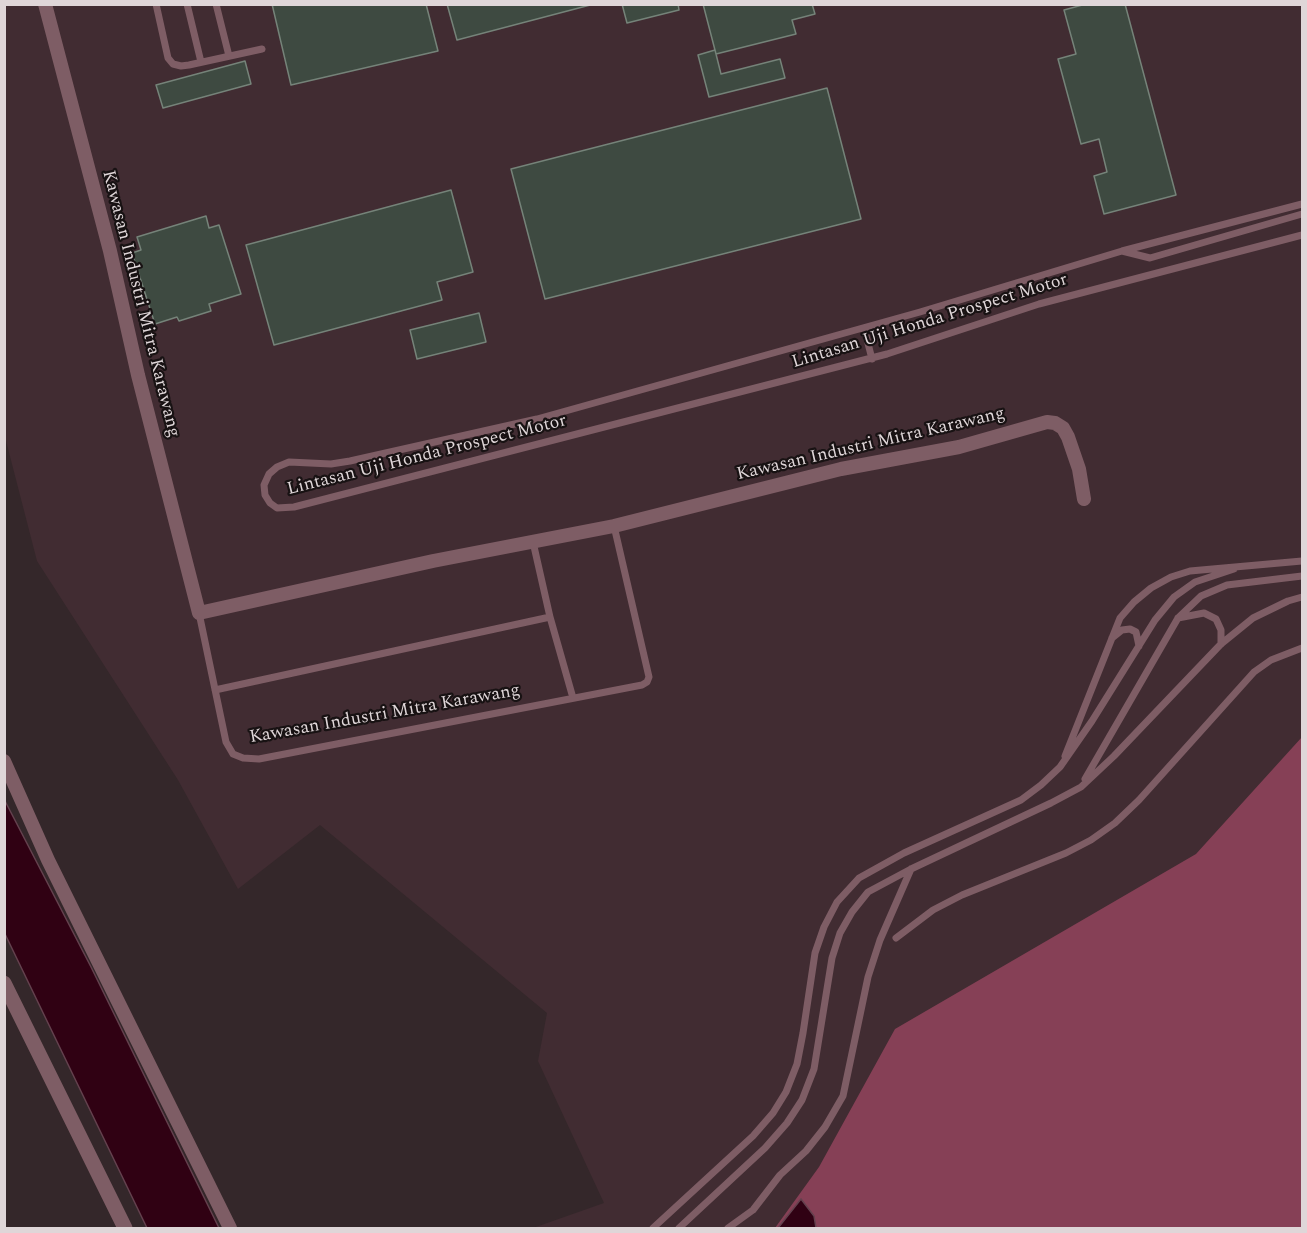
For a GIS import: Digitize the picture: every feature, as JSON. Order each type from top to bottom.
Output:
[{"type":"street","name":"Kawasan Industri Mitra Karawang","points":[[45,4],[110,251],[138,375],[199,613],[433,561],[614,526],[841,469],[959,447],[1047,422],[1055,423],[1063,428],[1068,437],[1079,469],[1084,499]]},
{"type":"street","points":[[4,761],[48,860],[230,1228]]},
{"type":"street","points":[[4,983],[125,1228]]},
{"type":"lane","points":[[156,4],[168,58],[173,64],[181,66],[262,49]]},
{"type":"lane","points":[[187,4],[201,62]]},
{"type":"lane","points":[[216,4],[229,56]]},
{"type":"lane","name":"Lintasan Uji Honda Prospect Motor","points":[[1302,204],[1122,250],[864,328],[537,419],[350,461],[331,464],[289,462],[277,467],[269,474],[264,485],[265,495],[277,507],[294,507],[872,358],[1039,304],[1302,235]]},
{"type":"lane","points":[[1122,250],[1150,258],[1302,214]]},
{"type":"lane","points":[[864,328],[872,358]]},
{"type":"lane","name":"Kawasan Industri Mitra Karawang","points":[[199,613],[226,742],[233,754],[243,758],[259,759],[642,685],[649,677],[614,526]]},
{"type":"lane","points":[[533,542],[550,617],[573,698]]},
{"type":"lane","points":[[1060,767],[1120,618],[1134,602],[1151,588],[1171,577],[1190,571],[1234,569],[1302,561]]},
{"type":"lane","points":[[653,1228],[753,1136],[773,1113],[786,1092],[797,1064],[815,953],[824,927],[837,902],[859,878],[904,853],[1021,800],[1041,785],[1060,767],[1092,721],[1155,620],[1174,597],[1195,582],[1234,569]]},
{"type":"lane","points":[[1081,787],[1178,618],[1201,596],[1227,585],[1302,576]]},
{"type":"lane","points":[[679,1228],[765,1148],[787,1123],[802,1100],[814,1069],[832,957],[840,933],[852,912],[868,892],[910,869],[1081,787],[1114,756],[1221,644],[1253,618],[1288,601],[1302,597]]},
{"type":"lane","points":[[1178,618],[1204,613],[1216,619],[1221,630],[1221,644]]},
{"type":"lane","points":[[216,690],[550,617]]},
{"type":"lane","points":[[1112,638],[1122,630],[1130,629],[1136,632],[1139,646]]},
{"type":"lane","points":[[896,938],[933,910],[962,895],[1066,853],[1091,840],[1115,823],[1139,800],[1254,672],[1271,660],[1302,648]]},
{"type":"lane","points":[[728,1228],[753,1210],[780,1175],[806,1151],[825,1127],[843,1096],[868,977],[880,940],[910,869]]},
{"type":"shaded area","points":[[4,5],[1302,5],[1302,1228],[533,1228],[604,1203],[538,1061],[547,1013],[320,825],[238,889],[178,780],[37,561],[5,437]]},
{"type":"shaded area","points":[[1302,737],[1302,1228],[775,1228],[819,1167],[895,1029],[1196,854]]},
{"type":"shaded area","points":[[5,801],[91,967],[219,1228],[147,1228],[5,934]]},
{"type":"shaded area","points":[[801,1199],[814,1216],[816,1228],[778,1228]]},
{"type":"building","points":[[272,4],[426,4],[438,51],[291,85]]},
{"type":"building","points":[[447,4],[594,4],[457,40]]},
{"type":"building","points":[[622,4],[678,4],[679,10],[627,23]]},
{"type":"building","points":[[703,4],[812,4],[815,14],[792,20],[796,34],[716,54]]},
{"type":"building","points":[[1086,4],[1125,4],[1176,195],[1104,214],[1094,176],[1107,172],[1099,139],[1081,144],[1058,59],[1076,54],[1064,10]]},
{"type":"building","points":[[715,50],[721,74],[780,59],[785,78],[709,97],[698,55]]},
{"type":"building","points":[[245,61],[251,84],[163,108],[156,85]]},
{"type":"building","points":[[827,88],[861,219],[545,299],[511,169]]},
{"type":"building","points":[[451,190],[473,272],[437,282],[442,300],[274,345],[246,245]]},
{"type":"building","points":[[206,216],[209,228],[219,225],[241,294],[209,304],[211,311],[179,321],[177,317],[155,324],[132,253],[141,250],[137,237]]},
{"type":"building","points":[[479,313],[486,342],[417,359],[410,330]]}]
